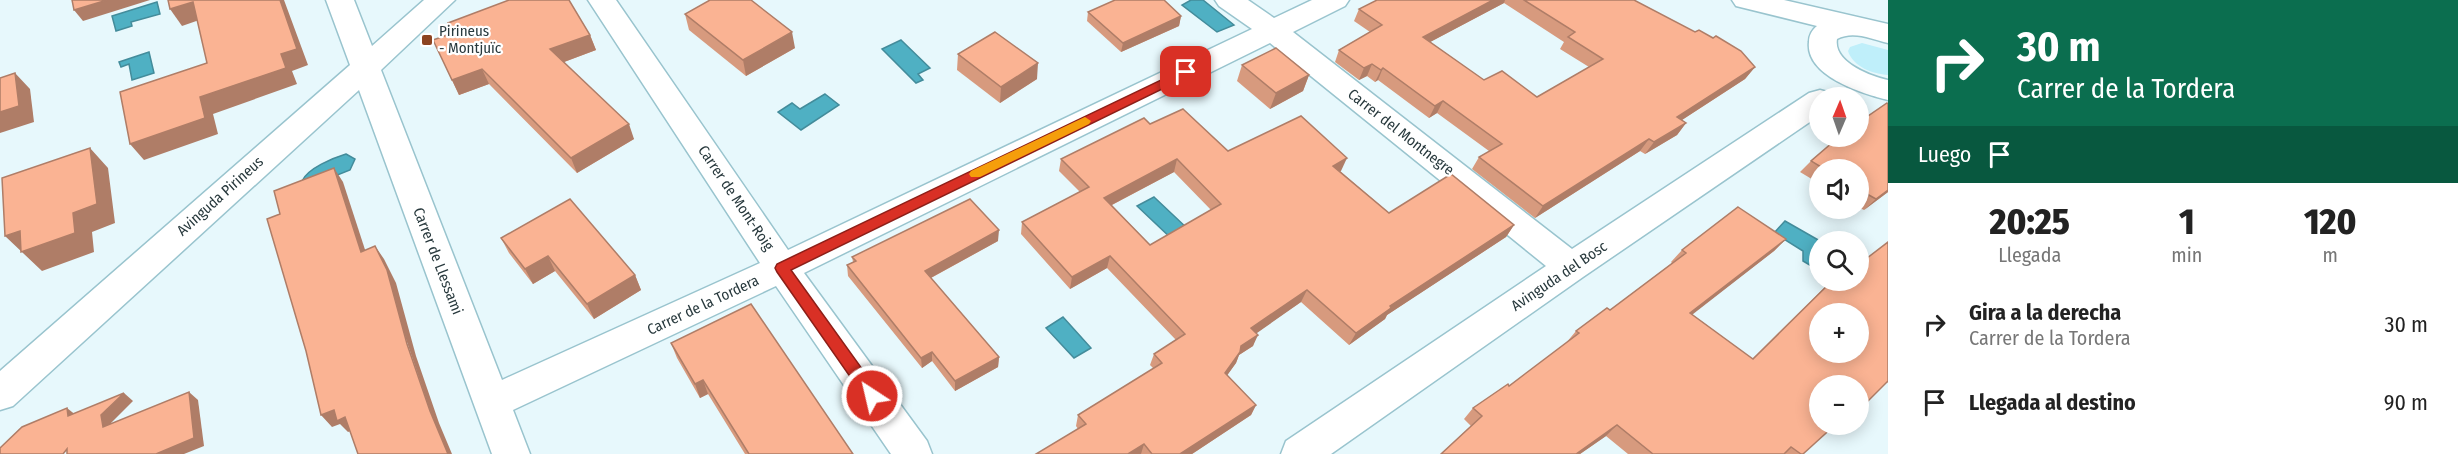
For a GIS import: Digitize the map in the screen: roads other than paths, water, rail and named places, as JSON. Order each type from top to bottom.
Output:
[{"type":"street","name":"Carrer de Llessami","points":[[340,0],[512,454]]},
{"type":"street","name":"Avinguda Pirineus","points":[[0,394],[441,0]]},
{"type":"street","name":"Carrer de Mont-Roig","points":[[602,0],[782,268],[913,454]]},
{"type":"street","name":"Carrer del Montnegre","points":[[1229,0],[1272,30],[1571,267]]},
{"type":"street","name":"Carrer de la Tordera","points":[[491,403],[782,268],[1335,0]]},
{"type":"street","points":[[1744,0],[1877,29]]},
{"type":"street","points":[[1744,0],[1788,28],[1841,69],[1888,90]]},
{"type":"street","points":[[1841,69],[1822,51],[1820,42],[1824,34],[1843,26],[1877,29]]},
{"type":"street","points":[[1830,87],[1841,69]]},
{"type":"street","name":"Avinguda del Bosc","points":[[1300,454],[1571,267],[1809,107]]},
{"type":"water","points":[[1191,0],[1203,0],[1234,25],[1217,32],[1182,5]]},
{"type":"water","points":[[157,2],[160,14],[131,22],[132,26],[116,31],[112,16]]},
{"type":"water","points":[[901,40],[930,68],[918,74],[923,80],[916,83],[882,49]]},
{"type":"water","points":[[149,52],[154,73],[132,80],[129,64],[121,67],[119,62]]},
{"type":"water","points":[[825,94],[839,105],[801,130],[778,112],[792,103],[800,109]]},
{"type":"water","points":[[346,154],[355,159],[350,170],[315,184],[302,181],[315,168]]},
{"type":"water","points":[[1154,197],[1189,230],[1172,239],[1137,206]]},
{"type":"water","points":[[1785,221],[1809,235],[1809,265],[1803,261],[1803,251],[1774,233]]},
{"type":"water","points":[[1063,317],[1091,348],[1074,358],[1046,328]]},
{"type":"place","name":"Pirineus - Montjuïc","points":[[427,40]]}]
